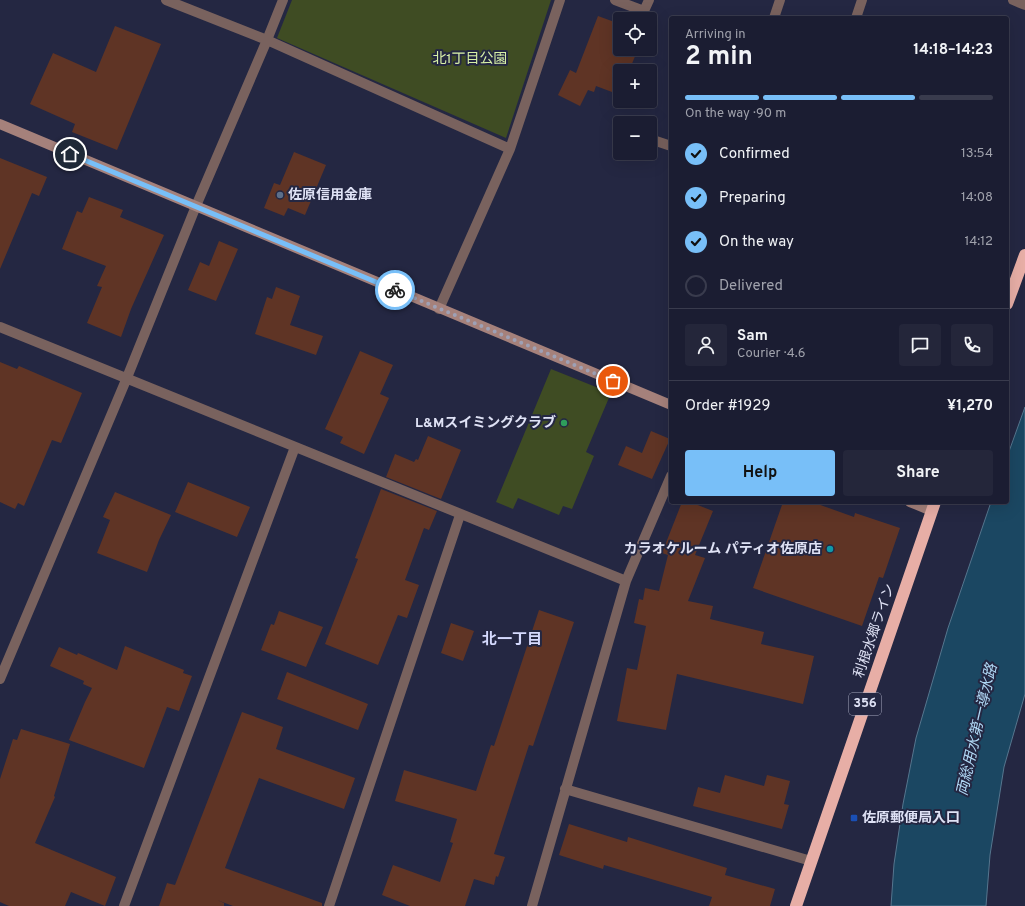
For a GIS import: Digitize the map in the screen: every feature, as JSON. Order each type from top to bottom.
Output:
[{"type":"highway","points":[[1009,299],[1025,255]]},
{"type":"highway","name":"利根水郷ライン","points":[[796,906],[933,506]]},
{"type":"street","points":[[166,0],[267,40],[510,149]]},
{"type":"street","points":[[0,679],[126,380],[196,206],[283,0]]},
{"type":"street","points":[[439,309],[510,149],[560,0]]},
{"type":"street","points":[[615,0],[644,11],[649,0]]},
{"type":"street","points":[[775,16],[780,0]]},
{"type":"street","points":[[857,16],[862,0]]},
{"type":"street","points":[[1012,0],[1025,5]]},
{"type":"street","points":[[0,124],[669,404]]},
{"type":"street","points":[[657,141],[669,145]]},
{"type":"street","points":[[0,327],[126,380],[626,581]]},
{"type":"street","points":[[124,906],[295,447]]},
{"type":"street","points":[[532,906],[626,581],[669,481]]},
{"type":"street","points":[[922,504],[933,506]]},
{"type":"street","points":[[329,906],[460,515]]},
{"type":"street","points":[[565,789],[812,861]]},
{"type":"green space","name":"北1丁目公園","points":[[292,0],[551,0],[506,138],[277,38]]},
{"type":"green space","name":"L&Mスイミングクラブ","points":[[551,369],[611,393],[586,452],[594,456],[572,509],[563,506],[559,515],[518,498],[513,509],[496,502]]},
{"type":"water","name":"両総用水第一導水路","points":[[1025,407],[1025,694],[1004,767],[990,855],[986,906],[891,906],[894,864],[903,804],[916,738],[948,628],[990,504],[1009,504],[1009,451]]},
{"type":"building","points":[[598,16],[613,21],[613,56],[635,56],[632,64],[613,64],[613,92],[596,86],[594,92],[588,90],[580,106],[558,95],[570,70],[576,73]]},
{"type":"building","points":[[115,26],[161,44],[117,150],[72,132],[75,124],[30,104],[53,53],[96,72]]},
{"type":"building","points":[[294,152],[326,165],[305,215],[288,208],[284,216],[264,208],[274,183],[280,185]]},
{"type":"building","points":[[0,158],[47,177],[39,196],[32,193],[0,269]]},
{"type":"building","points":[[89,197],[123,210],[120,217],[164,235],[131,309],[121,337],[87,323],[102,287],[97,286],[106,266],[62,249],[77,211],[82,213]]},
{"type":"building","points":[[219,241],[238,249],[216,301],[188,290],[200,262],[209,266]]},
{"type":"building","points":[[276,287],[300,296],[290,325],[323,336],[316,355],[255,334],[267,297],[272,299]]},
{"type":"building","points":[[360,351],[393,365],[380,394],[389,398],[364,454],[340,443],[343,437],[325,429]]},
{"type":"building","points":[[0,362],[17,369],[19,366],[82,393],[61,443],[52,440],[24,506],[18,503],[15,509],[0,502]]},
{"type":"building","points":[[651,431],[669,439],[652,479],[618,465],[626,446],[642,453]]},
{"type":"building","points":[[428,436],[461,450],[441,499],[386,477],[395,454],[414,462],[416,459],[418,460]]},
{"type":"building","points":[[188,482],[250,507],[237,537],[175,512]]},
{"type":"building","points":[[381,489],[437,511],[429,530],[424,528],[405,580],[419,585],[407,618],[398,615],[378,665],[325,644],[358,559],[355,558]]},
{"type":"building","points":[[115,492],[171,515],[159,540],[147,572],[97,553],[110,520],[103,517]]},
{"type":"building","points":[[681,504],[695,504],[713,511],[695,555],[705,558],[688,601],[713,606],[710,619],[764,632],[761,644],[814,656],[803,704],[677,674],[666,730],[617,721],[627,668],[637,670],[646,626],[634,623],[639,599],[643,600],[645,588],[659,591],[668,555],[662,553]]},
{"type":"building","name":"カラオケルーム パティオ佐原店","points":[[782,504],[818,504],[854,517],[855,513],[900,528],[883,578],[879,577],[862,626],[753,588]]},
{"type":"building","points":[[539,610],[574,622],[533,746],[529,745],[494,854],[505,857],[498,877],[496,876],[494,885],[474,879],[465,906],[410,906],[382,895],[393,865],[440,882],[453,843],[450,842],[457,819],[395,801],[404,770],[476,791],[491,745],[494,746]]},
{"type":"building","points":[[279,611],[323,627],[306,667],[261,650],[271,624],[274,625]]},
{"type":"building","points":[[451,623],[474,631],[463,661],[441,653]]},
{"type":"building","points":[[125,646],[184,670],[183,673],[192,676],[179,711],[167,707],[144,768],[69,740],[92,688],[83,684],[84,681],[50,666],[59,647],[77,655],[78,653],[117,670]]},
{"type":"building","points":[[287,672],[368,704],[358,730],[277,699]]},
{"type":"building","points":[[242,712],[283,727],[276,749],[355,778],[344,809],[259,778],[225,868],[322,903],[322,906],[233,906],[217,900],[224,903],[224,906],[159,906],[167,883],[175,885]]},
{"type":"building","points":[[21,729],[70,744],[54,796],[55,797],[35,843],[116,877],[105,906],[71,892],[65,906],[9,906],[0,902],[0,779],[13,739],[17,740]]},
{"type":"building","points":[[725,775],[764,786],[767,775],[790,781],[784,804],[789,805],[782,829],[693,806],[698,787],[720,793]]},
{"type":"building","points":[[569,824],[627,842],[628,837],[727,868],[725,875],[775,889],[770,906],[709,906],[712,897],[604,865],[603,869],[559,855]]},
{"type":"way so far","points":[[395,290],[613,381]]},
{"type":"place","name":"佐原信用金庫","points":[[280,195]]},
{"type":"place","name":"L&Mスイミングクラブ","points":[[564,423]]},
{"type":"place","name":"カラオケルーム パティオ佐原店","points":[[830,549]]},
{"type":"place","name":"佐原郵便局入口","points":[[854,818]]},
{"type":"district","name":"北一丁目","points":[[512,640]]},
{"type":"route","points":[[70,154],[395,290]]}]
